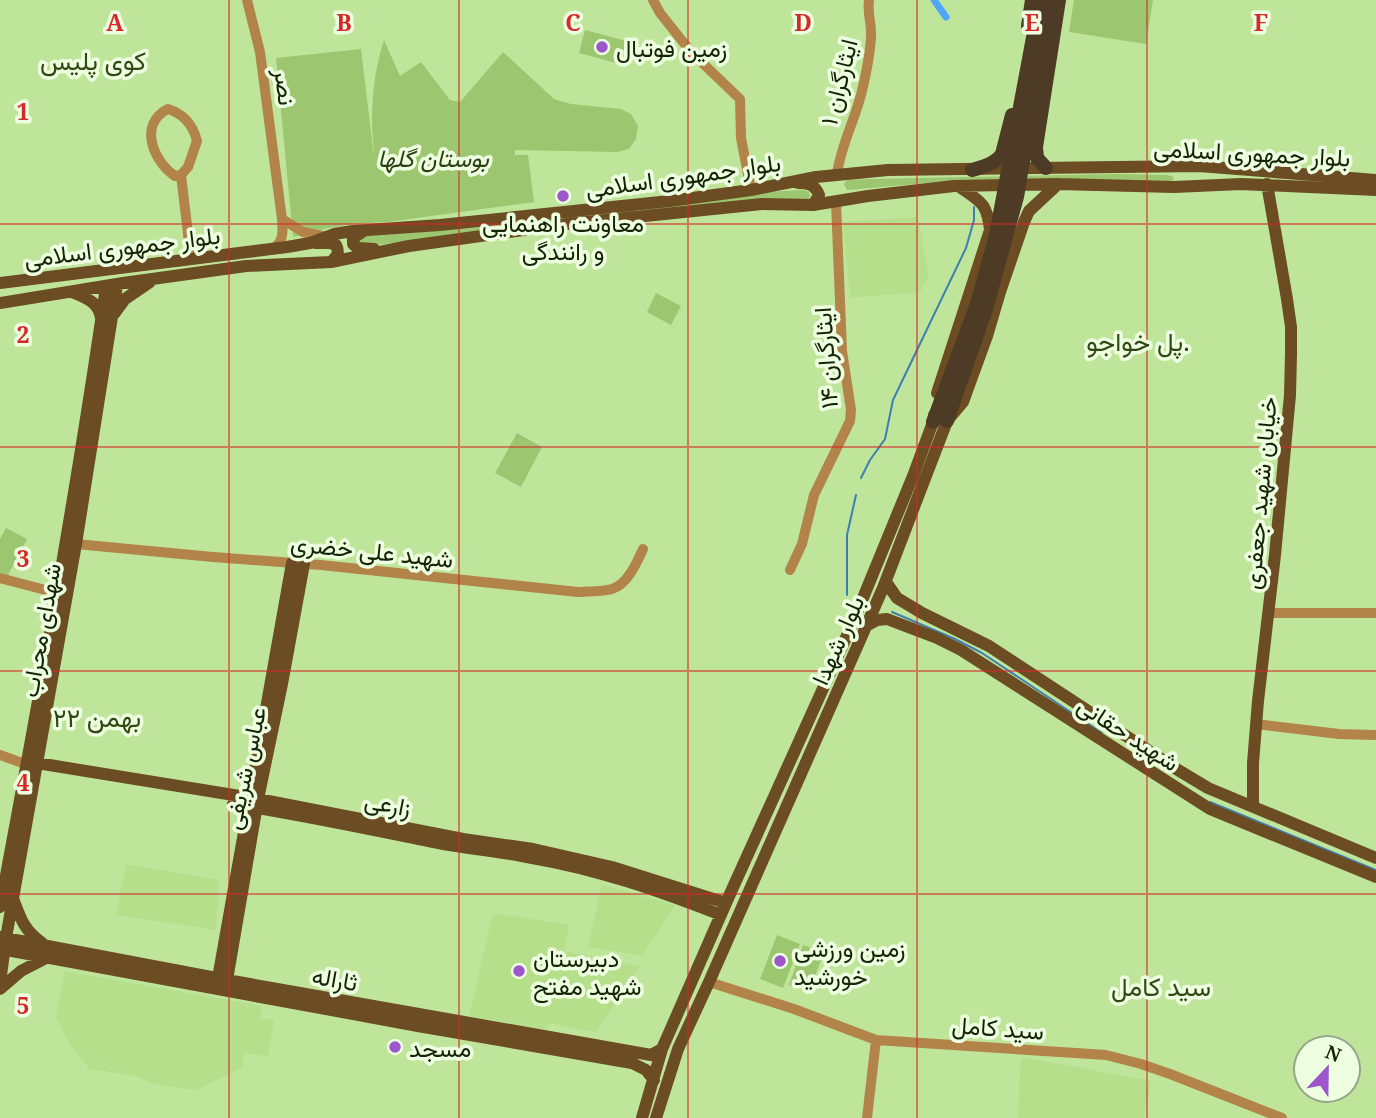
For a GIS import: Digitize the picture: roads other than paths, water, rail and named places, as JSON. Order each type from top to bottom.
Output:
[{"type":"highway","points":[[972,170],[986,166],[1002,154],[1032,0]]},
{"type":"highway","points":[[940,422],[996,236],[1041,0]]},
{"type":"highway","points":[[940,422],[986,309],[1017,197],[1051,0]]},
{"type":"highway","points":[[1046,168],[1037,158],[1037,134],[1059,0]]},
{"type":"highway","points":[[1009,129],[1015,140],[1021,142],[1028,142],[1037,134]]},
{"type":"main road","name":"بلوار جمهوری اسلامی","points":[[0,283],[273,249],[310,243],[353,230],[453,224],[657,202],[751,190],[841,174],[888,170],[1199,166],[1376,180]]},
{"type":"main road","points":[[1139,167],[1176,172],[1178,181],[1169,186]]},
{"type":"main road","points":[[841,174],[841,192],[869,196]]},
{"type":"main road","points":[[783,184],[811,185],[818,195],[813,205]]},
{"type":"main road","name":"بلوار شهدا","points":[[642,1118],[656,1052],[724,909],[854,620],[914,476],[940,422],[962,402],[987,336],[1024,222],[1029,211],[1058,184]]},
{"type":"main road","name":"بلوار جمهوری اسلامی","points":[[0,303],[72,292],[111,291],[157,278],[246,266],[331,262],[409,246],[567,224],[762,204],[813,205],[869,196],[960,187],[1267,184],[1376,190]]},
{"type":"main road","name":"خیابان شهید جعفری","points":[[1253,807],[1253,763],[1261,664],[1269,613],[1290,395],[1291,327],[1267,184]]},
{"type":"main road","points":[[960,187],[984,206],[989,219],[1003,213],[1011,214],[1024,222]]},
{"type":"main road","name":"بلوار شهدا","points":[[656,1118],[678,1049],[886,582],[940,422],[938,391],[990,230],[989,219]]},
{"type":"main road","points":[[371,228],[353,238],[353,244],[358,248],[368,249],[409,246]]},
{"type":"main road","points":[[310,243],[330,243],[336,246],[338,255],[331,262]]},
{"type":"main road","points":[[72,292],[94,303],[106,321],[125,299],[157,278]]},
{"type":"main road","name":"شهدای محراب","points":[[33,766],[57,593],[111,291]]},
{"type":"main road","name":"شهدای محراب","points":[[0,907],[33,766],[76,544],[104,376],[106,321]]},
{"type":"main road","name":"عباس شریفی","points":[[222,982],[298,563]]},
{"type":"main road","name":"شهید حقانی","points":[[886,582],[897,598],[989,646],[1208,788],[1376,858]]},
{"type":"main road","points":[[887,619],[883,614],[883,606],[889,599],[897,598]]},
{"type":"main road","points":[[866,626],[877,620],[887,619]]},
{"type":"main road","name":"شهید حقانی","points":[[887,619],[961,650],[1210,809],[1376,877]]},
{"type":"main road","points":[[1073,722],[1082,707]]},
{"type":"main road","name":"زارعی","points":[[33,766],[479,845],[534,849],[643,877],[724,909]]},
{"type":"main road","points":[[0,989],[47,952],[32,936],[5,894]]},
{"type":"main road","name":"شهدای محراب","points":[[0,983],[5,894]]},
{"type":"main road","name":"ثاراله","points":[[2,944],[222,982],[449,1026],[632,1063],[650,1075]]},
{"type":"main road","name":"ثاراله","points":[[449,1026],[656,1052]]},
{"type":"street","points":[[653,0],[691,52],[740,99],[741,138],[751,190]]},
{"type":"street","name":"ایثارگران ۱","points":[[841,174],[840,156],[862,92],[868,61],[872,36],[867,12],[869,0]]},
{"type":"street","name":"نصر","points":[[247,1],[262,61],[282,219]]},
{"type":"street","points":[[168,109],[176,111],[190,124],[197,141],[188,167],[178,175],[168,171],[151,145],[156,118],[168,109]]},
{"type":"street","points":[[178,175],[188,259]]},
{"type":"street","name":"ایثارگران ۱۴","points":[[790,570],[802,544],[814,495],[850,421],[851,410],[842,351],[836,202]]},
{"type":"street","points":[[282,219],[303,232],[327,237]]},
{"type":"street","points":[[273,249],[279,245],[283,235],[282,219]]},
{"type":"street","name":"شهید علی خضری","points":[[76,544],[298,563],[578,592],[613,589],[622,583],[643,549]]},
{"type":"street","points":[[0,578],[57,593]]},
{"type":"street","points":[[1269,613],[1376,613]]},
{"type":"street","points":[[1256,724],[1339,734],[1376,735]]},
{"type":"street","points":[[0,755],[33,766]]},
{"type":"street","name":"سید کامل","points":[[709,982],[794,1009],[876,1040],[1105,1055],[1170,1074],[1282,1118]]},
{"type":"street","points":[[867,1118],[876,1040]]},
{"type":"waterway","points":[[934,0],[946,17]]},
{"type":"waterway","points":[[861,478],[885,439],[893,400],[966,248],[974,220],[974,207]]},
{"type":"waterway","points":[[847,595],[847,535],[856,495]]},
{"type":"waterway","points":[[892,612],[982,653],[1102,733]]},
{"type":"waterway","points":[[1210,802],[1376,870]]},
{"type":"place","name":"زمین فوتبال","points":[[602,47]]},
{"type":"place","name":"معاونت راهنمایی و رانندگی","points":[[563,196]]},
{"type":"place","name":"زمین ورزشی خورشید","points":[[780,961]]},
{"type":"place","name":"دبیرستان شهید مفتح","points":[[519,971]]},
{"type":"place","name":"مسجد","points":[[395,1047]]},
{"type":"district","name":"کوی پلیس","points":[[93,60]]},
{"type":"district","name":"پل خواجو.","points":[[1138,341]]},
{"type":"district","name":"۲۲ بهمن","points":[[97,717]]},
{"type":"district","name":"سید کامل","points":[[1161,986]]},
{"type":"park label","name":"بوستان گلها","points":[[433,157]]}]
